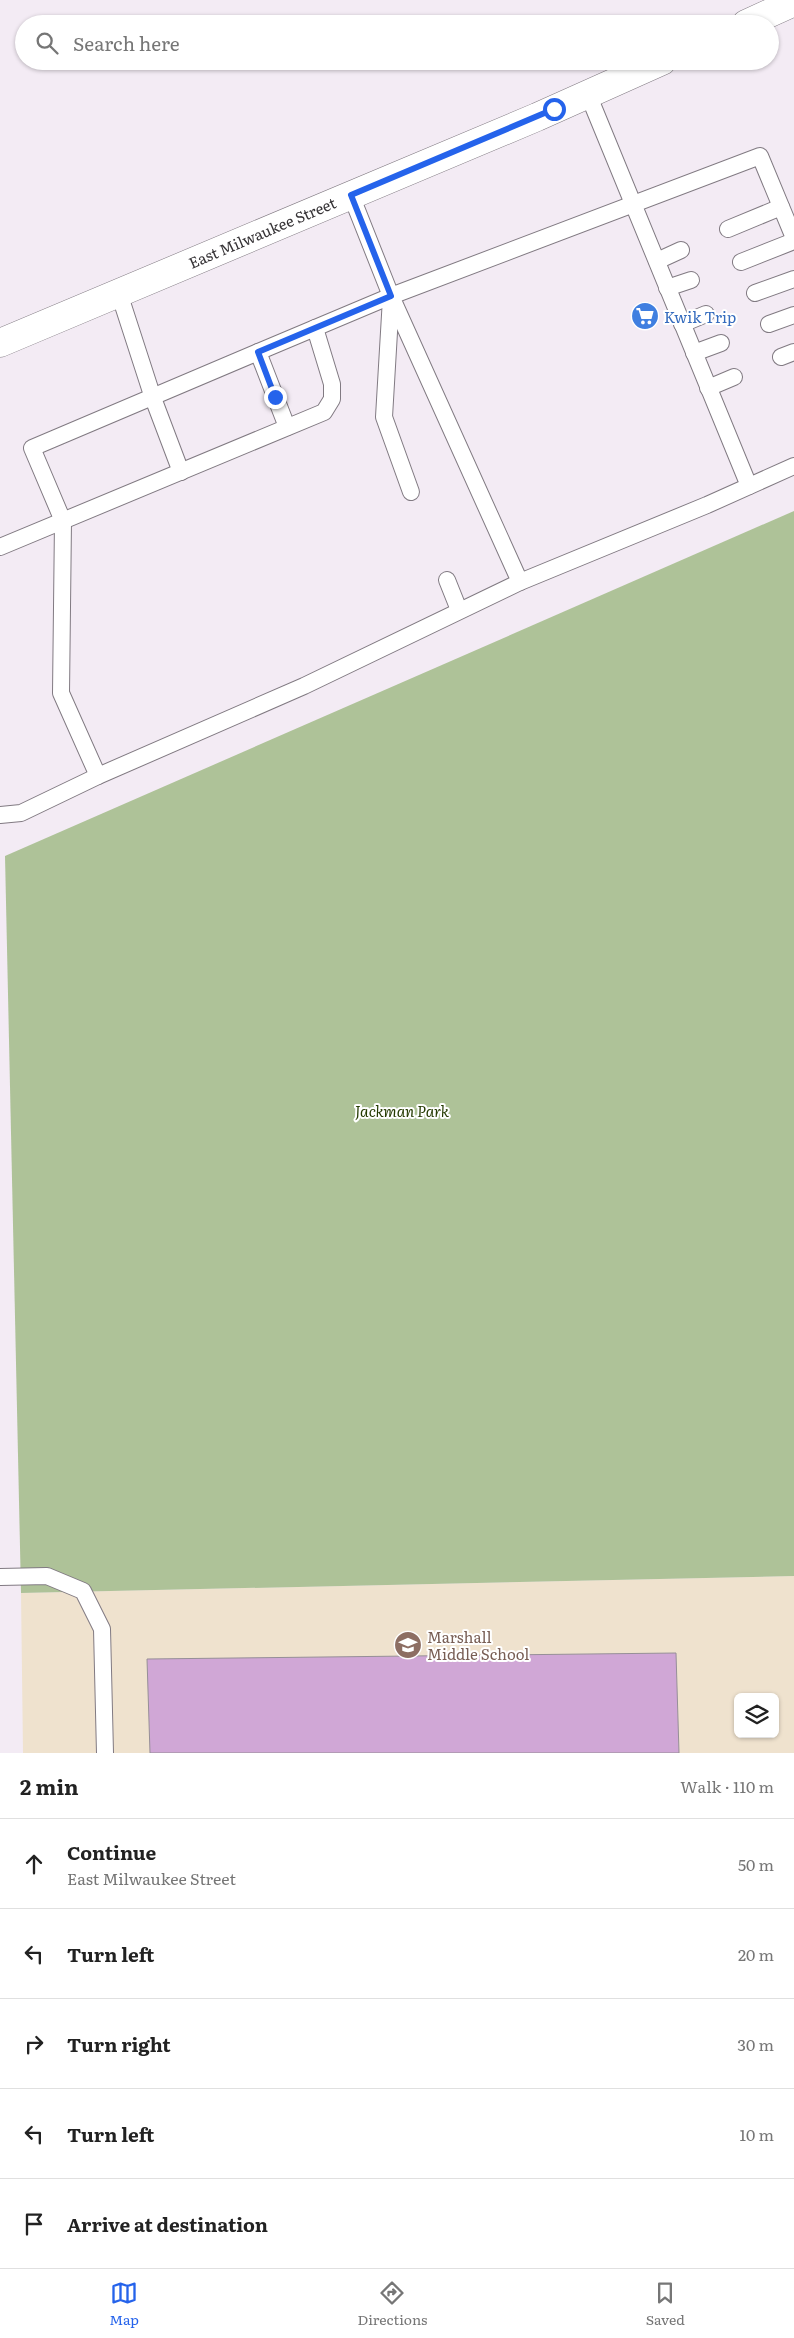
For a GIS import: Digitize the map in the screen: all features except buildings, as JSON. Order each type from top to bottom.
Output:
[{"type":"main road","points":[[766,15],[794,2]]},
{"type":"main road","name":"East Milwaukee Street","points":[[0,344],[642,70]]},
{"type":"lane","points":[[588,94],[749,486]]},
{"type":"lane","points":[[98,776],[61,693],[63,521],[32,448],[391,296],[760,156],[794,240],[741,262]]},
{"type":"lane","points":[[351,195],[391,296],[520,582]]},
{"type":"lane","points":[[728,229],[781,207]]},
{"type":"lane","points":[[657,261],[681,250]]},
{"type":"lane","points":[[755,293],[794,279]]},
{"type":"lane","points":[[667,288],[691,280]]},
{"type":"lane","points":[[119,293],[153,398],[181,472]]},
{"type":"lane","points":[[391,296],[384,417],[411,492]]},
{"type":"lane","points":[[682,324],[706,314]]},
{"type":"lane","points":[[769,324],[794,315]]},
{"type":"lane","points":[[0,547],[324,412],[332,399],[332,384],[315,328]]},
{"type":"lane","points":[[694,353],[721,343]]},
{"type":"lane","points":[[258,352],[287,427]]},
{"type":"lane","points":[[708,388],[734,377]]},
{"type":"lane","points":[[0,815],[21,813],[98,776],[304,686],[458,610],[520,582],[794,466]]},
{"type":"lane","points":[[447,580],[458,610]]},
{"type":"lane","points":[[0,1577],[47,1576],[83,1591],[102,1629],[105,1753]]},
{"type":"shaded area","name":"Marshall Middle School","points":[[794,1576],[794,1753],[23,1753],[21,1593]]},
{"type":"green space","name":"Jackman Park","points":[[794,511],[794,1576],[21,1593],[5,856]]},
{"type":"place","name":"Kwik Trip","points":[[645,316]]},
{"type":"place","name":"Marshall Middle School","points":[[408,1645]]},
{"type":"route","points":[[275,397],[258,352],[391,296],[351,195],[554,109]]}]
